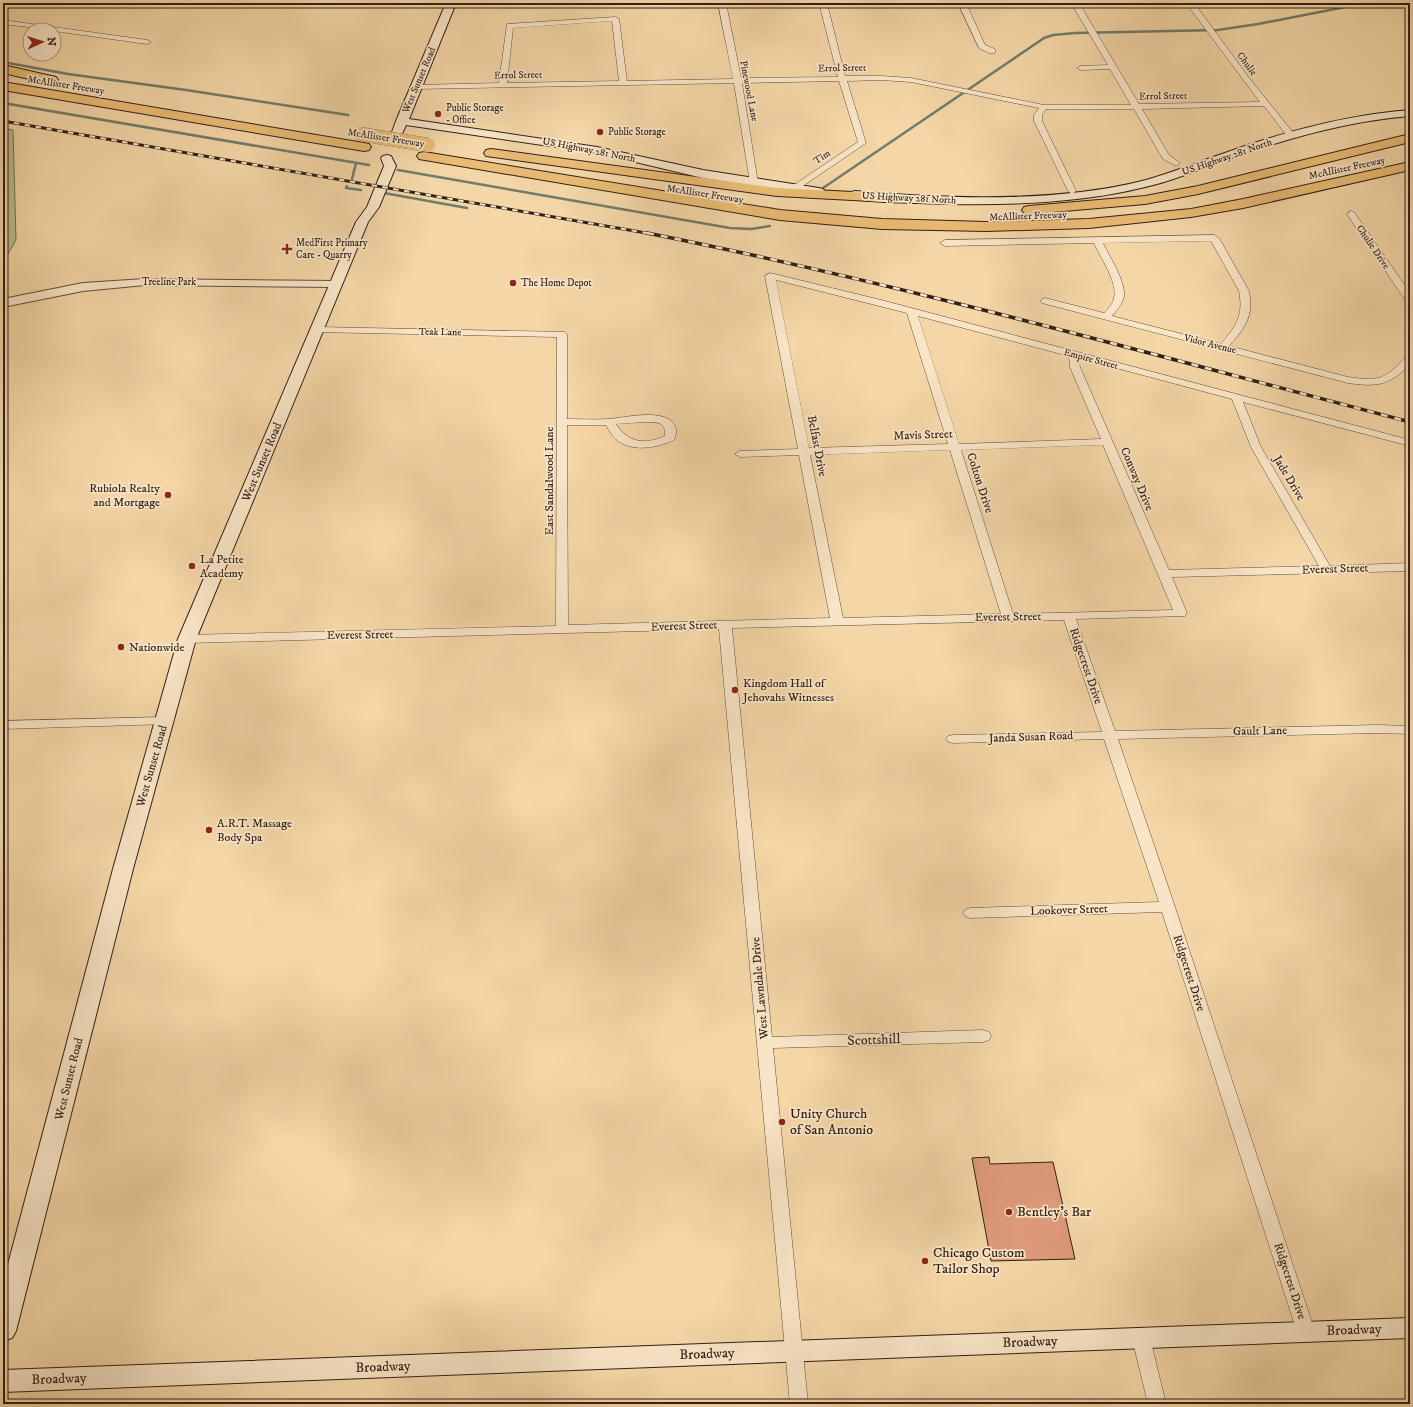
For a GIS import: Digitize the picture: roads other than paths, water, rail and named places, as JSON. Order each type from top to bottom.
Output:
[{"type":"highway","points":[[3,69],[62,82]]},
{"type":"highway","name":"McAllister Freeway","points":[[3,75],[99,91],[732,208],[842,221],[947,226],[1018,226],[1115,220],[1192,213],[1410,166]]},
{"type":"highway","name":"McAllister Freeway","points":[[3,86],[362,140]]},
{"type":"highway","points":[[77,86],[99,91]]},
{"type":"highway","points":[[641,183],[851,208],[949,212],[1048,210],[1145,200],[1198,190],[1371,146],[1410,138]]},
{"type":"highway","points":[[426,151],[813,196],[871,197]]},
{"type":"highway","name":"McAllister Freeway","points":[[426,151],[831,212],[927,218],[1018,218],[1129,210],[1190,200],[1410,154]]},
{"type":"highway","points":[[732,208],[772,217],[832,226],[962,235],[1035,235],[1094,232],[1205,218],[1410,175]]},
{"type":"highway","points":[[1325,185],[1410,175]]},
{"type":"main road","name":"West Sunset Road","points":[[3,1331],[123,869],[187,639],[362,222],[373,208],[390,166],[386,158],[451,3]]},
{"type":"main road","name":"US Highway 281 North","points":[[402,121],[597,150],[703,174],[794,189],[871,197],[976,201],[1075,195],[1142,184],[1192,170],[1224,157],[1291,135],[1344,120],[1410,113]]},
{"type":"main road","points":[[1192,170],[1232,161],[1281,145],[1341,130],[1410,119]]},
{"type":"main road","name":"Broadway","points":[[3,1381],[1410,1328]]},
{"type":"street","name":"Pinewood Lane","points":[[722,3],[744,115],[754,183]]},
{"type":"street","points":[[823,3],[842,78]]},
{"type":"street","points":[[962,3],[982,46],[992,51]]},
{"type":"street","points":[[1075,3],[1166,157],[1176,163]]},
{"type":"street","name":"Chulie","points":[[1190,3],[1264,104],[1291,135]]},
{"type":"street","points":[[503,85],[510,26],[615,18],[623,83]]},
{"type":"street","points":[[3,22],[147,42]]},
{"type":"street","points":[[3,27],[22,30]]},
{"type":"street","points":[[62,35],[140,46]]},
{"type":"street","points":[[1081,68],[1113,67]]},
{"type":"street","name":"Tim","points":[[794,189],[862,143],[842,78]]},
{"type":"street","name":"Errol Street","points":[[416,86],[894,78],[949,86],[1044,106],[1090,108],[1264,104]]},
{"type":"street","points":[[1044,106],[1038,115],[1038,121],[1072,191]]},
{"type":"street","name":"Chulie Drive","points":[[1350,214],[1410,300]]},
{"type":"street","points":[[945,243],[1214,238],[1244,291],[1246,300],[1244,320],[1239,329],[1223,347]]},
{"type":"street","points":[[1096,240],[1119,289],[1119,299],[1106,317]]},
{"type":"street","name":"Empire Street","points":[[770,276],[878,302],[1410,443]]},
{"type":"street","name":"Belfast Drive","points":[[770,276],[837,621]]},
{"type":"street","name":"Treeline Park","points":[[3,303],[83,286],[145,282],[336,284]]},
{"type":"street","name":"Vidor Avenue","points":[[1045,301],[1348,380],[1375,382],[1389,379],[1410,358]]},
{"type":"street","name":"Colton Drive","points":[[912,312],[1008,617]]},
{"type":"street","name":"Teak Lane","points":[[317,330],[562,334]]},
{"type":"street","name":"East Sandalwood Lane","points":[[562,334],[562,629]]},
{"type":"street","name":"Conway Drive","points":[[1074,354],[1075,367],[1181,613]]},
{"type":"street","name":"Jade Drive","points":[[1236,397],[1256,447],[1327,570]]},
{"type":"street","points":[[562,422],[609,422],[642,419],[662,420],[666,421],[670,426],[670,438],[663,442],[653,444],[629,442],[621,438],[609,422]]},
{"type":"street","name":"Mavis Street","points":[[740,454],[1107,442]]},
{"type":"street","name":"Everest Street","points":[[1165,574],[1410,567]]},
{"type":"street","name":"Everest Street","points":[[187,639],[1181,613]]},
{"type":"street","name":"Ridgecrest Drive","points":[[1069,616],[1168,907],[1306,1332]]},
{"type":"street","name":"West Lawndale Drive","points":[[725,625],[799,1404]]},
{"type":"street","points":[[3,725],[164,721]]},
{"type":"street","name":"Gault Lane","points":[[1110,735],[1369,729],[1410,730]]},
{"type":"street","name":"Janda Susan Road","points":[[953,739],[1110,735]]},
{"type":"street","name":"Lookover Street","points":[[970,913],[1168,907]]},
{"type":"street","name":"Scottshill","points":[[765,1043],[983,1036]]},
{"type":"street","points":[[1141,1338],[1157,1404]]},
{"type":"waterway","points":[[823,188],[1044,38],[1053,35],[1075,33],[1218,30],[1258,24],[1366,3]]},
{"type":"waterway","points":[[3,62],[68,74],[186,90],[348,115]]},
{"type":"waterway","points":[[3,103],[369,165]]},
{"type":"waterway","points":[[352,179],[356,163]]},
{"type":"waterway","points":[[398,170],[730,228],[751,229],[770,226]]},
{"type":"waterway","points":[[347,186],[346,188],[361,190]]},
{"type":"waterway","points":[[384,193],[467,208]]},
{"type":"railway","points":[[3,121],[651,234]]},
{"type":"railway","points":[[651,234],[743,253],[935,298],[1410,422]]},
{"type":"place","name":"Public Storage - Office","points":[[438,114]]},
{"type":"place","name":"Public Storage","points":[[600,132]]},
{"type":"place","name":"MedFirst Primary Care - Quarry","points":[[287,249]]},
{"type":"place","name":"The Home Depot","points":[[513,283]]},
{"type":"place","name":"Rubiola Realty and Mortgage","points":[[168,495]]},
{"type":"place","name":"La Petite Academy","points":[[192,566]]},
{"type":"place","name":"Nationwide","points":[[121,647]]},
{"type":"place","name":"Kingdom Hall of Jehovahs Witnesses","points":[[735,690]]},
{"type":"place","name":"A.R.T. Massage Body Spa","points":[[209,830]]},
{"type":"place","name":"Unity Church of San Antonio","points":[[782,1122]]},
{"type":"place","name":"Bentley's Bar","points":[[1009,1212]]},
{"type":"place","name":"Chicago Custom Tailor Shop","points":[[925,1261]]}]
